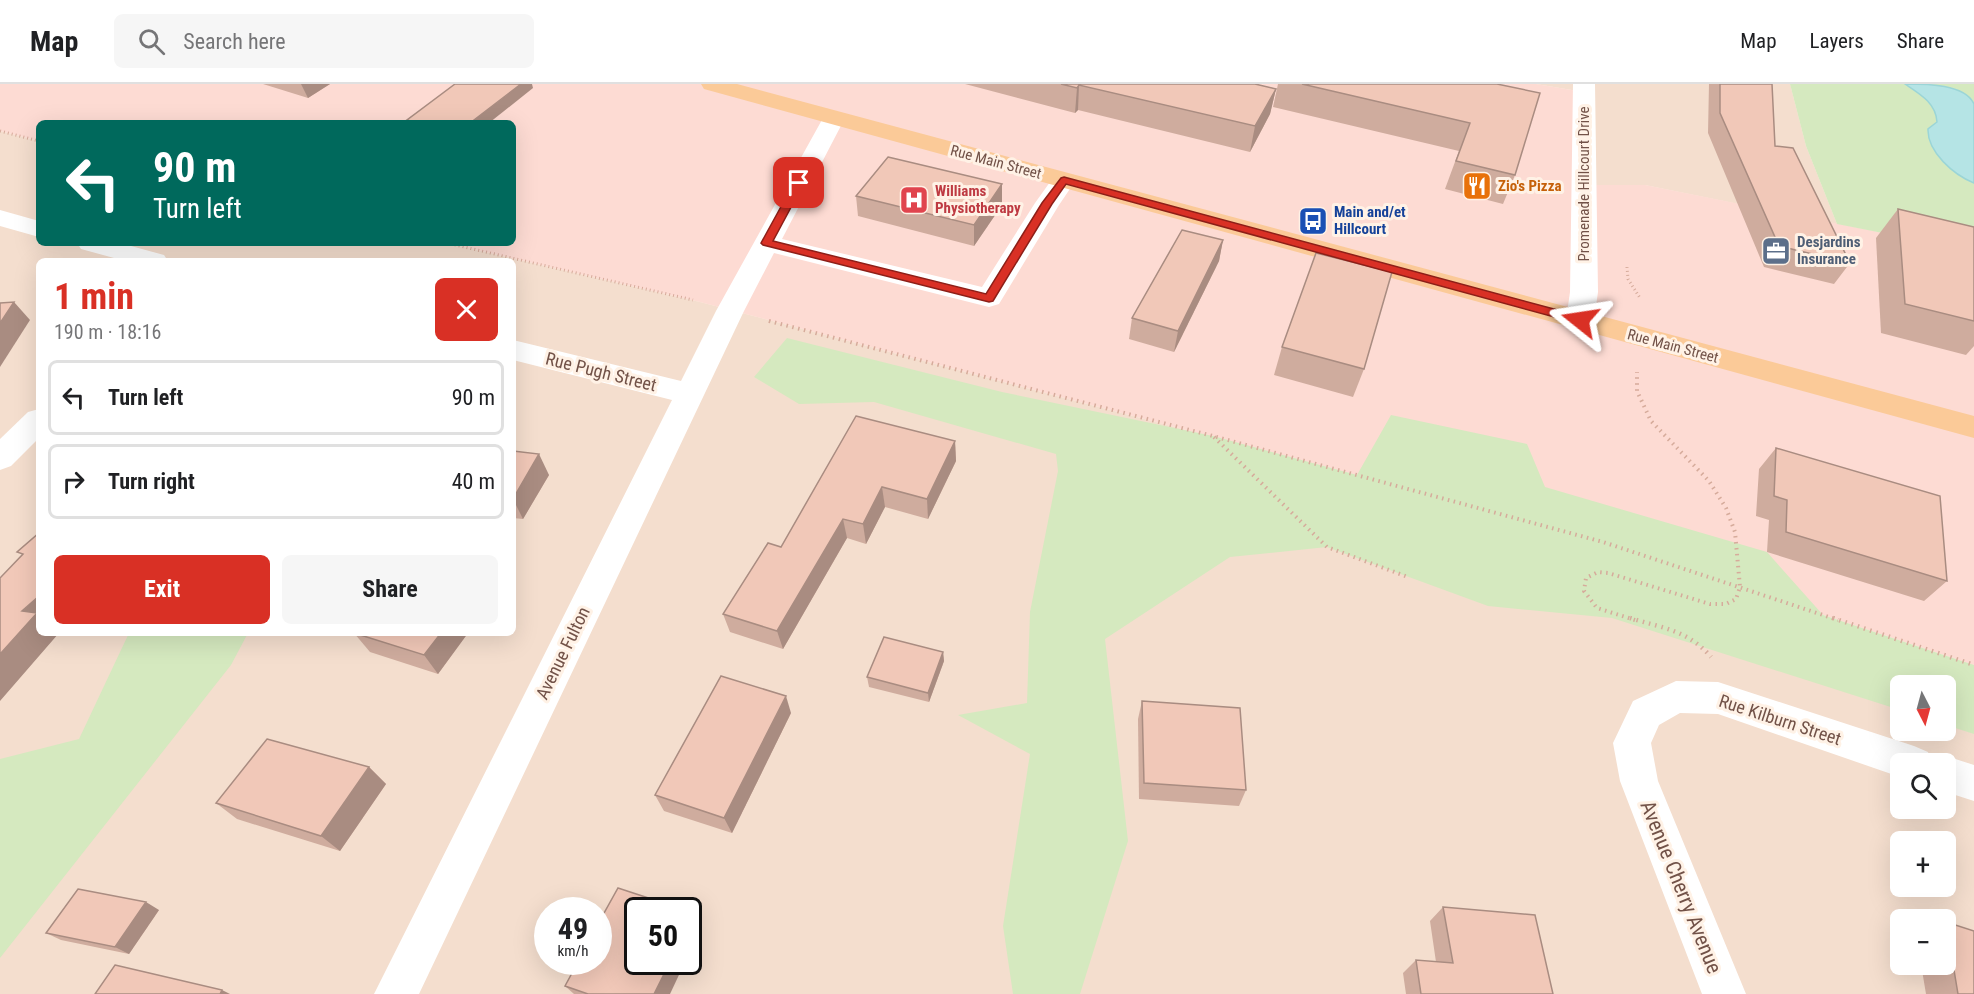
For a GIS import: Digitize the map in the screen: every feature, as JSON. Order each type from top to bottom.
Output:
[{"type":"main road","name":"Rue Main Street","points":[[712,84],[1974,427]]},
{"type":"street","name":"Promenade Hillcourt Drive","points":[[1580,320],[1584,292],[1584,84]]},
{"type":"street","name":"Avenue Fulton","points":[[396,994],[731,311],[834,118]]},
{"type":"street","points":[[766,243],[989,298],[1047,203],[1064,180]]},
{"type":"street","points":[[0,218],[36,228]]},
{"type":"street","points":[[101,246],[144,258]]},
{"type":"street","name":"Rue Pugh Street","points":[[516,352],[690,394]]},
{"type":"street","points":[[0,458],[36,423]]},
{"type":"street","name":"Rue Kilburn Street","points":[[1639,781],[1632,743],[1646,713],[1659,704],[1676,697],[1718,698],[1890,756]]},
{"type":"street","points":[[1956,777],[1974,783]]},
{"type":"street","name":"Avenue Cherry Avenue","points":[[1639,781],[1724,994]]},
{"type":"path","points":[[0,131],[36,140]]},
{"type":"path","points":[[460,246],[510,258]]},
{"type":"path","points":[[516,260],[731,311],[1213,436],[1603,542],[1974,665]]},
{"type":"path","points":[[1638,370],[1637,391],[1651,421],[1709,481],[1725,508],[1736,532],[1740,587],[1736,599],[1726,604],[1710,603],[1608,573],[1591,574],[1583,583],[1586,596],[1597,608],[1690,637],[1700,644],[1713,660],[1718,698]]},
{"type":"path","points":[[1213,436],[1327,547],[1408,577]]},
{"type":"shaded area","points":[[0,84],[1536,84],[1584,92],[1583,185],[1645,185],[1974,251],[1974,665],[1823,615],[1357,475],[700,302],[460,246],[516,246],[516,120],[36,120],[36,140],[0,131]]},
{"type":"shaded area","points":[[1536,84],[1790,84],[1806,146],[1837,224],[1645,185],[1583,185],[1584,92]]},
{"type":"shaded area","points":[[0,131],[36,140],[36,246],[460,246],[511,258],[36,258],[36,636],[516,636],[516,259],[700,302],[1357,475],[1974,665],[1974,994],[0,994]]},
{"type":"green space","points":[[1790,84],[1974,84],[1974,251],[1837,224],[1806,146]]},
{"type":"green space","points":[[787,338],[1002,392],[1213,436],[1357,475],[1391,415],[1527,444],[1545,487],[1767,552],[1823,615],[1974,665],[1974,734],[1956,728],[1956,675],[1890,675],[1890,707],[1612,618],[1488,606],[1327,547],[1230,557],[1105,639],[1128,841],[1080,994],[1013,994],[1003,926],[1030,754],[958,715],[1027,703],[1030,612],[1058,471],[1056,454],[874,402],[799,404],[754,377]]},
{"type":"green space","points":[[128,636],[246,636],[231,665],[0,958],[0,759],[79,739]]},
{"type":"water","points":[[1905,84],[1944,86],[1963,92],[1974,104],[1974,183],[1950,168],[1937,154],[1929,138],[1928,129],[1937,122],[1934,109],[1916,91]]},
{"type":"building","points":[[455,84],[521,84],[474,120],[407,120]]},
{"type":"building","points":[[1061,84],[1255,84],[1276,89],[1255,126],[1079,85],[1077,88]]},
{"type":"building","points":[[1302,84],[1497,84],[1540,93],[1515,175],[1456,161],[1470,123]]},
{"type":"building","points":[[1720,84],[1772,84],[1775,146],[1793,148],[1850,263],[1779,246],[1720,113]]},
{"type":"building","points":[[888,157],[1002,184],[974,225],[856,196]]},
{"type":"building","points":[[1898,209],[1974,227],[1974,321],[1905,304]]},
{"type":"building","points":[[1182,230],[1223,240],[1178,331],[1132,318]]},
{"type":"building","points":[[1316,253],[1392,272],[1364,369],[1282,347]]},
{"type":"building","points":[[14,302],[0,323],[0,303]]},
{"type":"building","points":[[856,416],[955,441],[927,499],[882,487],[863,524],[843,519],[777,631],[723,614],[768,543],[781,547]]},
{"type":"building","points":[[1776,448],[1940,496],[1947,581],[1786,532],[1787,500],[1774,496]]},
{"type":"building","points":[[516,451],[539,454],[516,494]]},
{"type":"building","points":[[36,536],[36,599],[22,611],[36,614],[0,654],[0,578],[23,554],[17,552]]},
{"type":"building","points":[[364,636],[439,636],[424,655]]},
{"type":"building","points":[[884,637],[943,652],[928,693],[867,677]]},
{"type":"building","points":[[721,676],[786,696],[724,818],[655,795]]},
{"type":"building","points":[[1142,701],[1240,708],[1246,790],[1144,783]]},
{"type":"building","points":[[267,739],[369,767],[321,836],[216,803]]},
{"type":"building","points":[[618,888],[645,897],[624,897],[624,975],[664,975],[654,994],[588,994],[565,986],[571,975],[612,975],[612,899]]},
{"type":"building","points":[[78,889],[146,902],[115,947],[46,933]]},
{"type":"building","points":[[1443,907],[1535,915],[1553,994],[1421,994],[1416,960],[1453,963]]},
{"type":"building","points":[[1956,925],[1974,931],[1974,994],[1958,994],[1955,975]]},
{"type":"building","points":[[115,965],[222,990],[220,994],[95,994]]},
{"type":"place","name":"Zio's Pizza","points":[[1477,186]]},
{"type":"place","name":"Williams Physiotherapy","points":[[914,200]]},
{"type":"place","name":"Main and/et Hillcourt","points":[[1313,221]]},
{"type":"place","name":"Desjardins Insurance","points":[[1776,251]]},
{"type":"route","points":[[799,183],[766,243],[989,298],[1047,203],[1064,180],[1580,320]]}]
